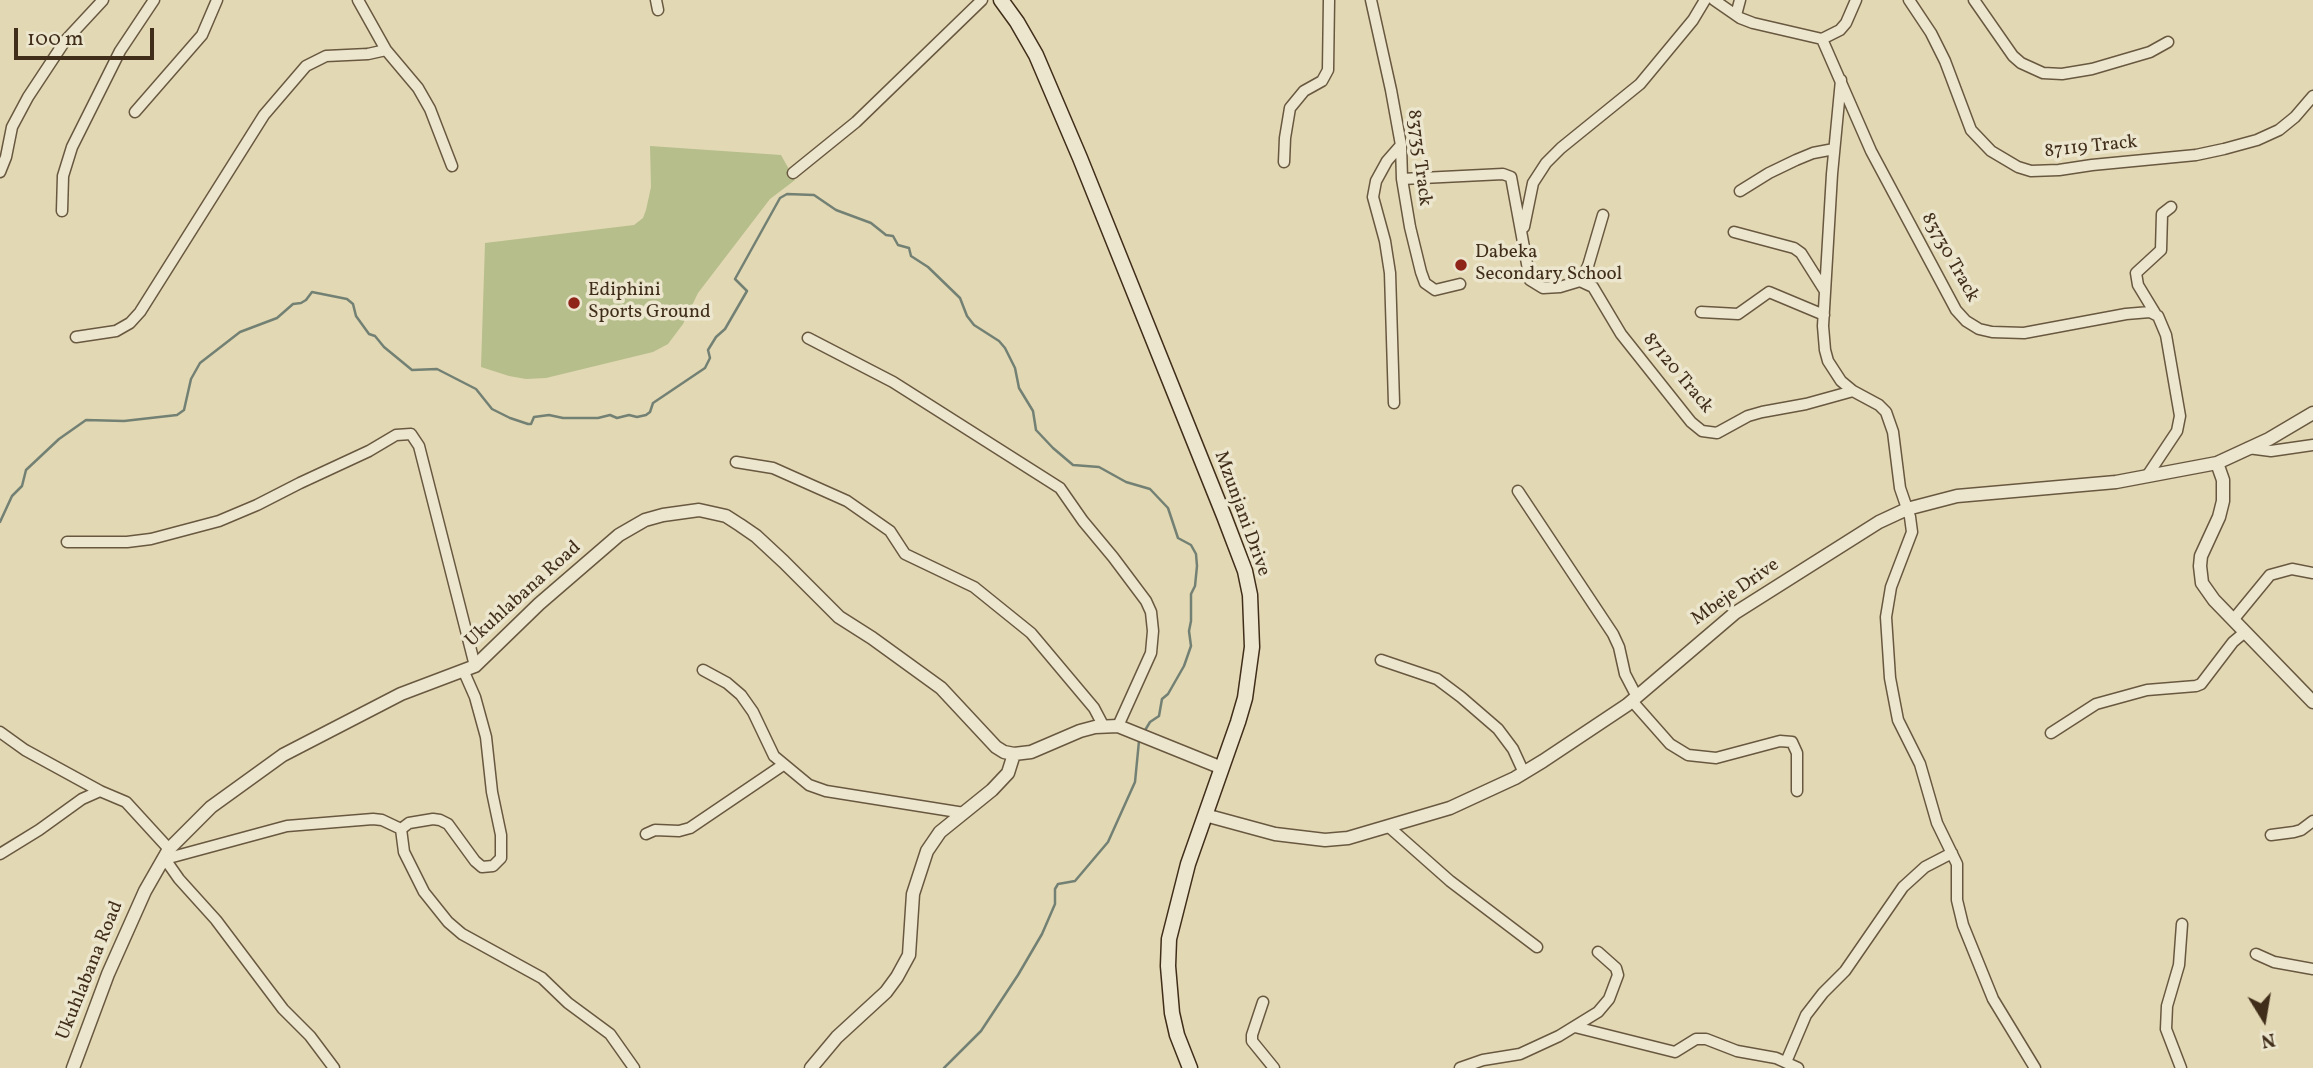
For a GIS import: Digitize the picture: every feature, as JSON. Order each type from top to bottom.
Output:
[{"type":"main road","name":"Mzunjani Drive","points":[[1004,1],[1028,39],[1045,78],[1245,571],[1252,616],[1249,673],[1238,722],[1178,896],[1171,930],[1168,966],[1172,1013],[1190,1068]]},
{"type":"street","points":[[0,172],[12,127],[28,97],[65,41],[103,0]]},
{"type":"street","points":[[62,211],[63,176],[72,147],[120,51],[154,0]]},
{"type":"street","points":[[135,112],[202,35],[217,0]]},
{"type":"street","points":[[358,0],[386,50],[418,88],[430,109],[452,166]]},
{"type":"street","points":[[793,173],[856,122],[982,0]]},
{"type":"street","points":[[1284,162],[1290,108],[1304,91],[1322,80],[1328,70],[1329,0]]},
{"type":"street","name":"83735 Track","points":[[1371,0],[1401,145],[1402,179],[1410,227],[1425,282],[1435,289],[1460,284]]},
{"type":"street","points":[[1522,240],[1528,202],[1538,174],[1561,148],[1640,84],[1693,20],[1705,0]]},
{"type":"street","points":[[1714,0],[1753,23],[1822,39],[1840,30],[1856,0]]},
{"type":"street","points":[[1736,15],[1740,0]]},
{"type":"street","name":"87119 Track","points":[[1909,0],[1931,33],[1971,130],[1991,151],[2018,167],[2031,171],[2186,157],[2224,149],[2279,130],[2295,117],[2313,96]]},
{"type":"street","points":[[1974,0],[2013,56],[2021,63],[2043,73],[2062,75],[2083,71],[2150,52],[2168,43]]},
{"type":"street","name":"83730 Track","points":[[1822,39],[1871,151],[1956,310],[1966,321],[1979,329],[1992,332],[2024,333],[2126,314],[2155,313]]},
{"type":"street","points":[[76,337],[116,331],[130,323],[140,312],[264,116],[306,66],[326,56],[368,54],[386,50]]},
{"type":"street","points":[[1840,80],[1825,290],[1825,350],[1828,361],[1841,381],[1879,405],[1886,412],[1893,432],[1900,488],[1912,532],[1891,587],[1886,617],[1890,678],[1898,720],[1920,764],[1937,823],[1958,864],[1957,900],[1963,925],[1993,999],[2035,1068]]},
{"type":"street","points":[[1394,404],[1390,272],[1373,197],[1376,181],[1387,161],[1401,145]]},
{"type":"street","points":[[1740,191],[1796,160],[1834,149]]},
{"type":"street","points":[[1402,179],[1508,174],[1514,186],[1530,280],[1535,285],[1552,289],[1580,281],[1588,266],[1603,215]]},
{"type":"street","points":[[2147,476],[2177,431],[2180,416],[2162,322],[2138,285],[2136,273],[2161,250],[2162,215],[2171,207]]},
{"type":"street","points":[[1734,232],[1794,248],[1801,253],[1825,290]]},
{"type":"street","name":"87120 Track","points":[[1580,281],[1593,286],[1621,334],[1690,422],[1702,431],[1717,433],[1755,414],[1853,391]]},
{"type":"street","points":[[1700,312],[1738,313],[1769,292],[1824,315]]},
{"type":"street","points":[[808,338],[893,382],[1060,488],[1151,612],[1151,653],[1124,728]]},
{"type":"street","name":"Mbeje Drive","points":[[1205,815],[1275,834],[1303,838],[1348,838],[1450,808],[1524,772],[1634,699],[1735,613],[1879,522],[1907,509],[1967,495],[2078,487],[2217,463],[2287,429],[2313,413]]},
{"type":"street","points":[[67,542],[127,542],[152,539],[219,520],[369,452],[396,435],[411,434],[419,446],[486,737],[492,792],[503,851],[501,858],[493,866],[482,867],[448,824],[440,820],[409,824],[401,830]]},
{"type":"street","points":[[2248,447],[2271,451],[2313,445]]},
{"type":"street","points":[[736,462],[774,468],[847,501],[890,531],[905,554],[974,587],[1031,634],[1094,708],[1104,727]]},
{"type":"street","points":[[2217,463],[2223,480],[2223,501],[2219,517],[2201,556],[2200,574],[2206,590],[2313,702]]},
{"type":"street","points":[[1518,491],[1613,634],[1634,699],[1670,744],[1688,755],[1716,758],[1784,740],[1792,742],[1797,753],[1797,791]]},
{"type":"street","name":"Ukuhlabana Road","points":[[73,1068],[145,891],[167,854],[211,807],[283,755],[401,694],[469,669],[539,604],[632,526],[645,520],[682,511],[707,511],[726,516],[756,536],[839,617],[931,680],[996,747],[1014,754]]},
{"type":"street","points":[[2233,620],[2270,575],[2292,569],[2313,573]]},
{"type":"street","points":[[2051,733],[2096,704],[2147,690],[2196,687],[2233,642],[2245,632]]},
{"type":"street","points":[[1381,660],[1437,679],[1461,697],[1498,729],[1513,749],[1524,772]]},
{"type":"street","points":[[703,670],[727,683],[741,695],[753,712],[774,755],[809,785],[826,791],[964,813]]},
{"type":"street","points":[[811,1068],[837,1037],[886,992],[904,966],[911,940],[913,894],[927,851],[940,832],[992,790],[1008,773],[1014,754],[1031,751],[1080,731],[1104,727],[1124,728],[1222,768]]},
{"type":"street","points":[[0,732],[25,750],[100,791],[126,802],[167,854],[179,879],[216,919],[283,1009],[310,1035],[334,1068]]},
{"type":"street","points":[[646,834],[662,829],[679,831],[690,828],[783,765]]},
{"type":"street","points":[[0,854],[82,799],[100,791]]},
{"type":"street","points":[[167,854],[287,826],[373,818],[401,830]]},
{"type":"street","points":[[2271,835],[2301,830],[2313,821]]},
{"type":"street","points":[[1390,827],[1450,881],[1537,947]]},
{"type":"street","points":[[401,830],[402,846],[411,867],[424,892],[448,922],[462,934],[542,978],[568,1003],[610,1034],[634,1068]]},
{"type":"street","points":[[1786,1062],[1806,1015],[1845,971],[1903,887],[1925,867],[1952,853]]},
{"type":"street","points":[[2181,1068],[2166,1029],[2167,1006],[2179,965],[2182,924]]},
{"type":"street","points":[[1460,1068],[1483,1060],[1520,1054],[1598,1013],[1605,1006],[1617,980],[1616,968],[1598,952]]},
{"type":"street","points":[[2256,954],[2274,962],[2313,969]]},
{"type":"street","points":[[1263,1002],[1252,1041],[1274,1068]]},
{"type":"street","points":[[1575,1027],[1675,1052],[1696,1039],[1706,1039],[1737,1051],[1786,1062],[1798,1068]]},
{"type":"green space","points":[[650,146],[781,155],[795,180],[770,199],[698,293],[683,324],[668,344],[653,352],[546,378],[526,379],[481,367],[485,243],[634,225],[643,218],[651,187]]},
{"type":"waterway","points":[[0,522],[12,496],[22,486],[26,470],[59,439],[86,420],[124,421],[177,415],[184,410],[191,379],[200,363],[240,332],[277,318],[293,304],[306,300],[312,292],[347,299],[353,304],[356,316],[369,334],[375,336],[412,370],[437,369],[476,389],[492,409],[510,418],[531,424],[534,417],[549,415],[563,418],[646,415],[653,403],[705,368],[710,358],[708,350],[725,329],[747,291],[735,279],[780,198],[787,194],[814,195],[836,210],[871,223],[886,235],[893,236],[898,245],[909,248],[911,256],[928,267],[960,298],[974,325],[1005,348],[1015,368],[1019,388],[1033,411],[1036,430],[1053,448],[1073,465],[1099,467],[1126,482],[1150,489],[1168,508],[1178,538],[1191,545],[1196,554],[1197,566],[1195,586],[1191,594],[1191,646],[1184,666],[1168,694],[1162,699],[1159,716],[1150,722],[1144,732]]},
{"type":"waterway","points":[[944,1068],[981,1031],[1018,975],[1042,934],[1055,904],[1055,889],[1058,884],[1075,881],[1108,842],[1135,782],[1139,741]]},
{"type":"place","name":"Dabeka Secondary School","points":[[1461,265]]},
{"type":"place","name":"Ediphini Sports Ground","points":[[574,303]]}]
